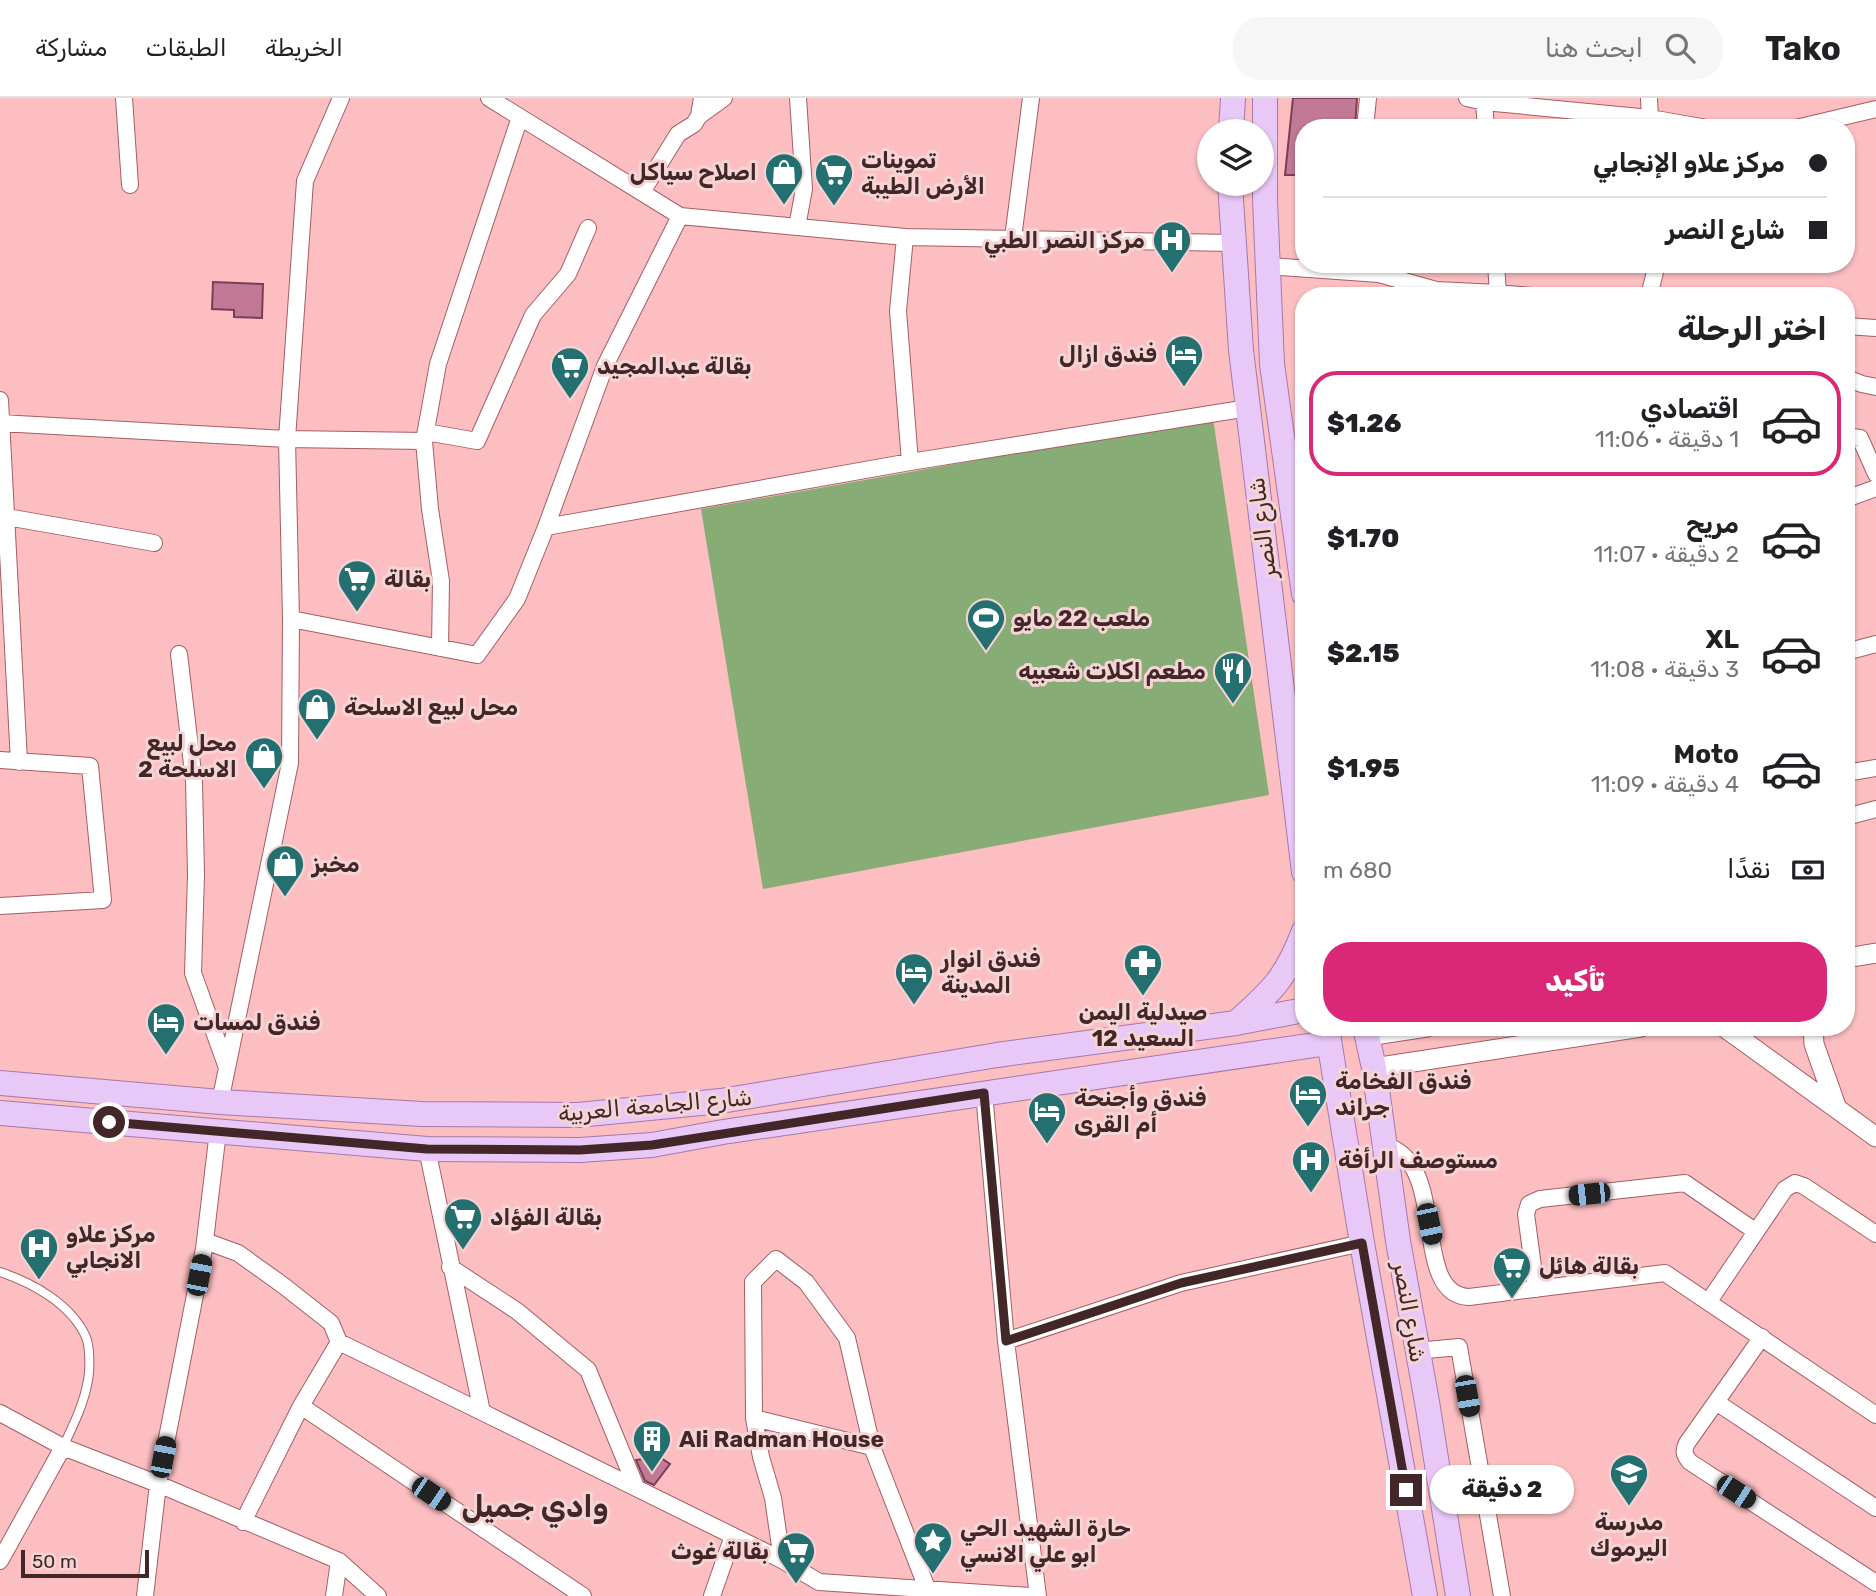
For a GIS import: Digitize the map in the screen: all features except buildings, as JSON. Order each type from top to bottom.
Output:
[{"type":"main road","points":[[1232,119],[1233,98]]},
{"type":"main road","name":"شارع النصر","points":[[1265,98],[1265,200],[1272,364],[1295,529]]},
{"type":"main road","name":"شارع النصر","points":[[1231,196],[1241,350],[1295,741]]},
{"type":"main road","points":[[1236,1023],[1282,979],[1295,955]]},
{"type":"main road","name":"شارع الجامعة العربية","points":[[0,1083],[220,1102],[422,1114],[578,1115],[721,1101],[997,1055],[1236,1023],[1295,1012]]},
{"type":"main road","name":"شارع الجامعة العربية","points":[[0,1113],[427,1149],[580,1150],[652,1145],[1239,1055],[1323,1036]]},
{"type":"main road","name":"شارع النصر","points":[[1327,1036],[1425,1596]]},
{"type":"main road","name":"شارع النصر","points":[[1367,1036],[1416,1351],[1427,1402],[1458,1596]]},
{"type":"main road","points":[[1239,1055],[1310,1060],[1332,1067]]},
{"type":"main road","points":[[1384,1359],[1403,1359],[1416,1351]]},
{"type":"main road","points":[[1392,1410],[1399,1394],[1419,1392],[1427,1402]]},
{"type":"street","points":[[220,1102],[290,763],[291,619],[287,439],[305,181],[341,98]]},
{"type":"street","points":[[489,98],[680,216],[905,237],[1233,243]]},
{"type":"street","points":[[699,116],[702,98]]},
{"type":"street","points":[[642,192],[678,134],[724,98]]},
{"type":"street","points":[[797,227],[804,189],[799,98]]},
{"type":"street","points":[[1013,238],[1031,98]]},
{"type":"street","points":[[1366,119],[1368,98]]},
{"type":"street","points":[[1467,98],[1485,102],[1532,102],[1656,119]]},
{"type":"street","points":[[1649,98],[1650,118]]},
{"type":"street","points":[[1846,98],[1846,115]]},
{"type":"street","points":[[123,99],[130,185]]},
{"type":"street","points":[[1485,102],[1486,119]]},
{"type":"street","points":[[1831,119],[1876,109]]},
{"type":"street","points":[[440,648],[441,581],[430,509],[425,437],[438,364],[520,117]]},
{"type":"street","points":[[291,619],[477,654],[517,599],[605,366],[680,216]]},
{"type":"street","points":[[1,423],[287,439],[425,437],[477,441],[533,315],[568,274],[588,228]]},
{"type":"street","points":[[905,237],[898,311],[910,461]]},
{"type":"street","points":[[1268,266],[1295,268]]},
{"type":"street","points":[[1365,273],[1379,274],[1425,287]]},
{"type":"street","points":[[1855,327],[1876,328]]},
{"type":"street","points":[[1855,380],[1876,387]]},
{"type":"street","points":[[0,400],[19,762]]},
{"type":"street","points":[[546,527],[910,461],[1248,408]]},
{"type":"street","points":[[1855,437],[1860,438],[1876,474]]},
{"type":"street","points":[[1855,496],[1876,488]]},
{"type":"street","points":[[7,517],[154,543]]},
{"type":"street","points":[[1855,650],[1876,644]]},
{"type":"street","points":[[179,654],[194,781],[196,875],[193,973],[227,1068]]},
{"type":"street","points":[[0,760],[90,766],[103,900],[0,906]]},
{"type":"street","points":[[1855,772],[1876,768]]},
{"type":"street","points":[[1855,815],[1876,809]]},
{"type":"street","points":[[1855,956],[1876,953]]},
{"type":"street","points":[[1374,1068],[1582,1036]]},
{"type":"street","points":[[1737,1036],[1876,1137]]},
{"type":"street","points":[[1814,1036],[1836,1106]]},
{"type":"street","points":[[984,1093],[1006,1341],[1038,1596]]},
{"type":"street","points":[[145,1596],[158,1484],[205,1241],[219,1131]]},
{"type":"street","points":[[1383,1145],[1405,1154],[1416,1169],[1439,1271],[1450,1292],[1469,1297],[1665,1273],[1876,1415]]},
{"type":"street","points":[[427,1149],[482,1412]]},
{"type":"street","points":[[1536,1289],[1526,1214],[1530,1204],[1540,1199],[1685,1183],[1755,1231]]},
{"type":"street","points":[[1709,1301],[1785,1189],[1795,1183],[1804,1186],[1876,1234]]},
{"type":"street","points":[[205,1241],[238,1253],[284,1286],[331,1323],[340,1342],[782,1560],[819,1582],[930,1593],[1030,1596]]},
{"type":"street","points":[[1006,1341],[1181,1283],[1362,1243]]},
{"type":"street","points":[[782,1560],[773,1499],[754,1418],[753,1282],[776,1259],[806,1282],[847,1338],[872,1447],[930,1593]]},
{"type":"street","points":[[450,1267],[517,1311],[588,1370],[636,1487]]},
{"type":"street","points":[[1762,1337],[1687,1443],[1684,1449],[1685,1457],[1876,1583]]},
{"type":"street","points":[[243,1522],[301,1406],[340,1342]]},
{"type":"street","points":[[1416,1351],[1459,1347],[1502,1596]]},
{"type":"street","points":[[1716,1402],[1876,1508]]},
{"type":"street","points":[[301,1406],[583,1596]]},
{"type":"street","points":[[0,1413],[63,1447],[158,1484],[339,1562],[378,1596]]},
{"type":"street","points":[[754,1418],[872,1447]]},
{"type":"street","points":[[0,1561],[63,1447]]},
{"type":"street","points":[[712,1596],[733,1536]]},
{"type":"street","points":[[334,1596],[339,1562]]},
{"type":"lane","points":[[0,1272],[43,1291],[70,1315],[87,1338],[89,1378],[78,1416],[63,1447]]},
{"type":"green space","name":"ملعب 22 مايو","points":[[1213,418],[1269,795],[763,889],[701,509]]},
{"type":"place","name":"اصلاح سياكل","points":[[784,206]]},
{"type":"place","name":"تموينات الأرض الطيبة","points":[[834,207]]},
{"type":"place","name":"مركز النصر الطبي","points":[[1172,274]]},
{"type":"place","name":"فندق ازال","points":[[1184,388]]},
{"type":"place","name":"بقالة عبدالمجيد","points":[[570,400]]},
{"type":"place","name":"بقالة","points":[[357,613]]},
{"type":"place","name":"ملعب 22 مايو","points":[[986,652]]},
{"type":"place","name":"مطعم اكلات شعبيه","points":[[1233,705]]},
{"type":"place","name":"محل لبيع الاسلحة","points":[[317,741]]},
{"type":"place","name":"محل لبيع الاسلحة 2","points":[[264,790]]},
{"type":"place","name":"مخبز","points":[[285,898]]},
{"type":"place","name":"صيدلية اليمن السعيد 12","points":[[1143,997]]},
{"type":"place","name":"فندق انوار المدينة","points":[[914,1006]]},
{"type":"place","name":"فندق لمسات","points":[[166,1056]]},
{"type":"place","name":"فندق الفخامة جراند","points":[[1308,1128]]},
{"type":"place","name":"فندق وأجنحة أم القرى","points":[[1047,1145]]},
{"type":"place","name":"مستوصف الرأفة","points":[[1311,1194]]},
{"type":"place","name":"بقالة الفؤاد","points":[[463,1251]]},
{"type":"place","name":"مركز علاو الانجابي","points":[[39,1281]]},
{"type":"place","name":"بقالة هائل","points":[[1512,1300]]},
{"type":"place","name":"Ali Radman House","points":[[652,1473]]},
{"type":"place","name":"مدرسة اليرموك","points":[[1629,1507]]},
{"type":"place","name":"حارة الشهيد الحي ابو علي الانسي","points":[[933,1575]]},
{"type":"place","name":"بقالة غوث","points":[[796,1585]]},
{"type":"district","name":"وادي جميل","points":[[535,1507]]},
{"type":"route","points":[[109,1122],[427,1149],[580,1150],[652,1145],[984,1093],[1006,1341],[1181,1283],[1362,1243],[1406,1490]]}]
